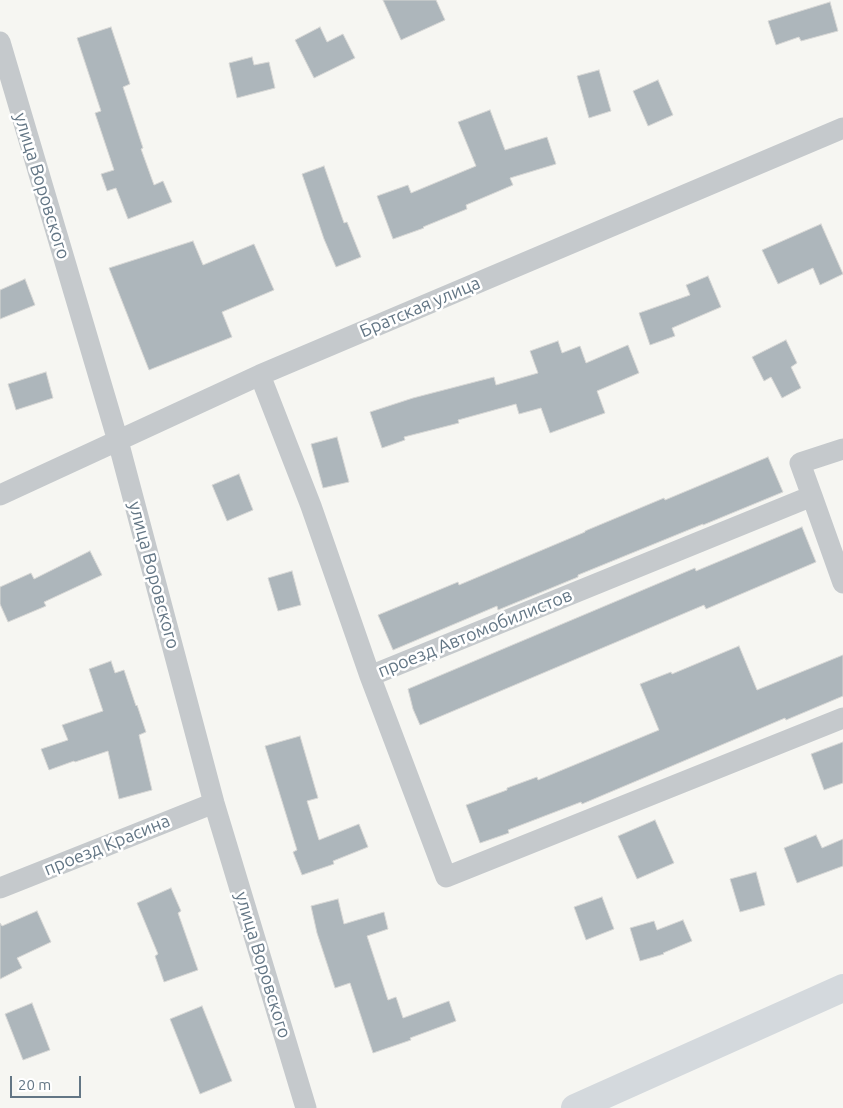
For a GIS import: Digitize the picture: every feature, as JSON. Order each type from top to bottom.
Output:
[{"type":"street","name":"улица Воровского","points":[[0,42],[118,441],[214,802],[306,1108]]},
{"type":"street","name":"Братская улица","points":[[0,495],[260,375],[843,128]]},
{"type":"street","points":[[260,375],[311,506],[370,676]]},
{"type":"street","points":[[843,449],[800,464],[843,583]]},
{"type":"street","name":"проезд Автомобилистов","points":[[812,496],[370,676],[446,877],[843,718]]},
{"type":"street","name":"проезд Красина","points":[[0,888],[214,802]]},
{"type":"street","points":[[575,1108],[843,988]]},
{"type":"building","points":[[383,0],[436,0],[445,20],[401,40]]},
{"type":"building","points":[[830,2],[838,31],[801,41],[799,37],[776,45],[768,21]]},
{"type":"building","points":[[111,27],[130,84],[123,87],[143,148],[141,149],[154,185],[163,181],[172,202],[128,219],[116,188],[107,191],[101,174],[114,170],[95,113],[101,111],[77,38]]},
{"type":"building","points":[[320,27],[327,42],[343,34],[355,58],[314,78],[295,40]]},
{"type":"building","points":[[252,57],[254,65],[269,62],[275,88],[237,98],[229,63]]},
{"type":"building","points":[[599,70],[611,111],[589,118],[577,76]]},
{"type":"building","points":[[658,80],[673,115],[648,126],[633,91]]},
{"type":"building","points":[[490,110],[505,150],[547,137],[556,164],[510,178],[513,185],[466,205],[467,209],[393,239],[377,196],[408,185],[411,193],[476,166],[458,122]]},
{"type":"building","points":[[324,166],[344,223],[347,222],[361,257],[336,267],[324,239],[302,174]]},
{"type":"building","points":[[821,224],[843,274],[820,285],[813,268],[778,284],[762,250]]},
{"type":"building","points":[[193,241],[203,265],[254,244],[274,290],[222,312],[232,337],[149,370],[109,268]]},
{"type":"building","points":[[708,276],[721,307],[672,328],[675,336],[650,345],[639,313],[690,295],[686,285]]},
{"type":"building","points":[[25,279],[35,305],[0,319],[0,290]]},
{"type":"building","points":[[786,340],[797,363],[791,367],[801,388],[782,398],[771,377],[764,381],[752,357]]},
{"type":"building","points":[[558,341],[562,353],[580,346],[586,363],[628,345],[639,373],[597,391],[605,413],[550,433],[541,408],[519,414],[516,404],[458,420],[459,423],[404,437],[405,440],[382,448],[370,412],[413,398],[494,377],[496,385],[538,373],[530,351]]},
{"type":"building","points":[[46,372],[53,398],[16,410],[8,384]]},
{"type":"building","points":[[337,437],[349,482],[323,488],[311,444]]},
{"type":"building","points":[[768,457],[783,492],[578,575],[578,577],[498,610],[497,606],[393,650],[378,615],[458,582],[459,585],[664,498],[665,500]]},
{"type":"building","points":[[239,474],[253,510],[227,521],[212,485]]},
{"type":"building","points":[[802,527],[816,562],[706,609],[704,605],[420,725],[413,709],[408,689],[695,568],[696,571]]},
{"type":"building","points":[[90,551],[102,575],[44,602],[46,606],[8,622],[0,604],[0,587],[31,573],[34,579]]},
{"type":"building","points":[[292,571],[301,605],[278,611],[268,578]]},
{"type":"building","points":[[739,646],[757,690],[843,655],[843,696],[786,720],[785,718],[582,804],[581,802],[508,830],[509,833],[480,843],[466,805],[537,777],[538,780],[659,730],[640,684],[671,672],[672,674]]},
{"type":"building","points":[[111,661],[115,673],[124,670],[146,732],[139,735],[152,790],[119,799],[108,751],[49,770],[41,749],[68,740],[62,725],[103,711],[89,669]]},
{"type":"building","points":[[300,736],[318,798],[307,801],[319,840],[359,824],[368,847],[333,861],[334,864],[302,875],[293,852],[297,850],[265,746]]},
{"type":"building","points":[[843,742],[843,783],[824,790],[811,754]]},
{"type":"building","points":[[655,820],[674,863],[637,879],[618,836]]},
{"type":"building","points":[[816,835],[822,848],[843,839],[843,866],[797,883],[784,848]]},
{"type":"building","points":[[756,872],[765,905],[740,912],[730,879]]},
{"type":"building","points":[[171,888],[181,911],[178,913],[198,970],[164,982],[155,956],[158,954],[137,903]]},
{"type":"building","points":[[602,897],[614,929],[586,940],[574,907]]},
{"type":"building","points":[[338,899],[344,924],[384,912],[388,929],[367,936],[388,1000],[396,997],[403,1018],[449,1001],[456,1021],[410,1038],[411,1040],[373,1053],[350,983],[335,988],[317,933],[311,906]]},
{"type":"building","points":[[37,911],[51,942],[17,958],[22,968],[0,979],[0,923],[2,926]]},
{"type":"building","points":[[683,920],[692,941],[664,954],[640,961],[630,928],[654,921],[657,930]]},
{"type":"building","points":[[32,1003],[50,1050],[23,1060],[5,1014]]},
{"type":"building","points":[[202,1006],[232,1081],[200,1094],[170,1019]]}]
